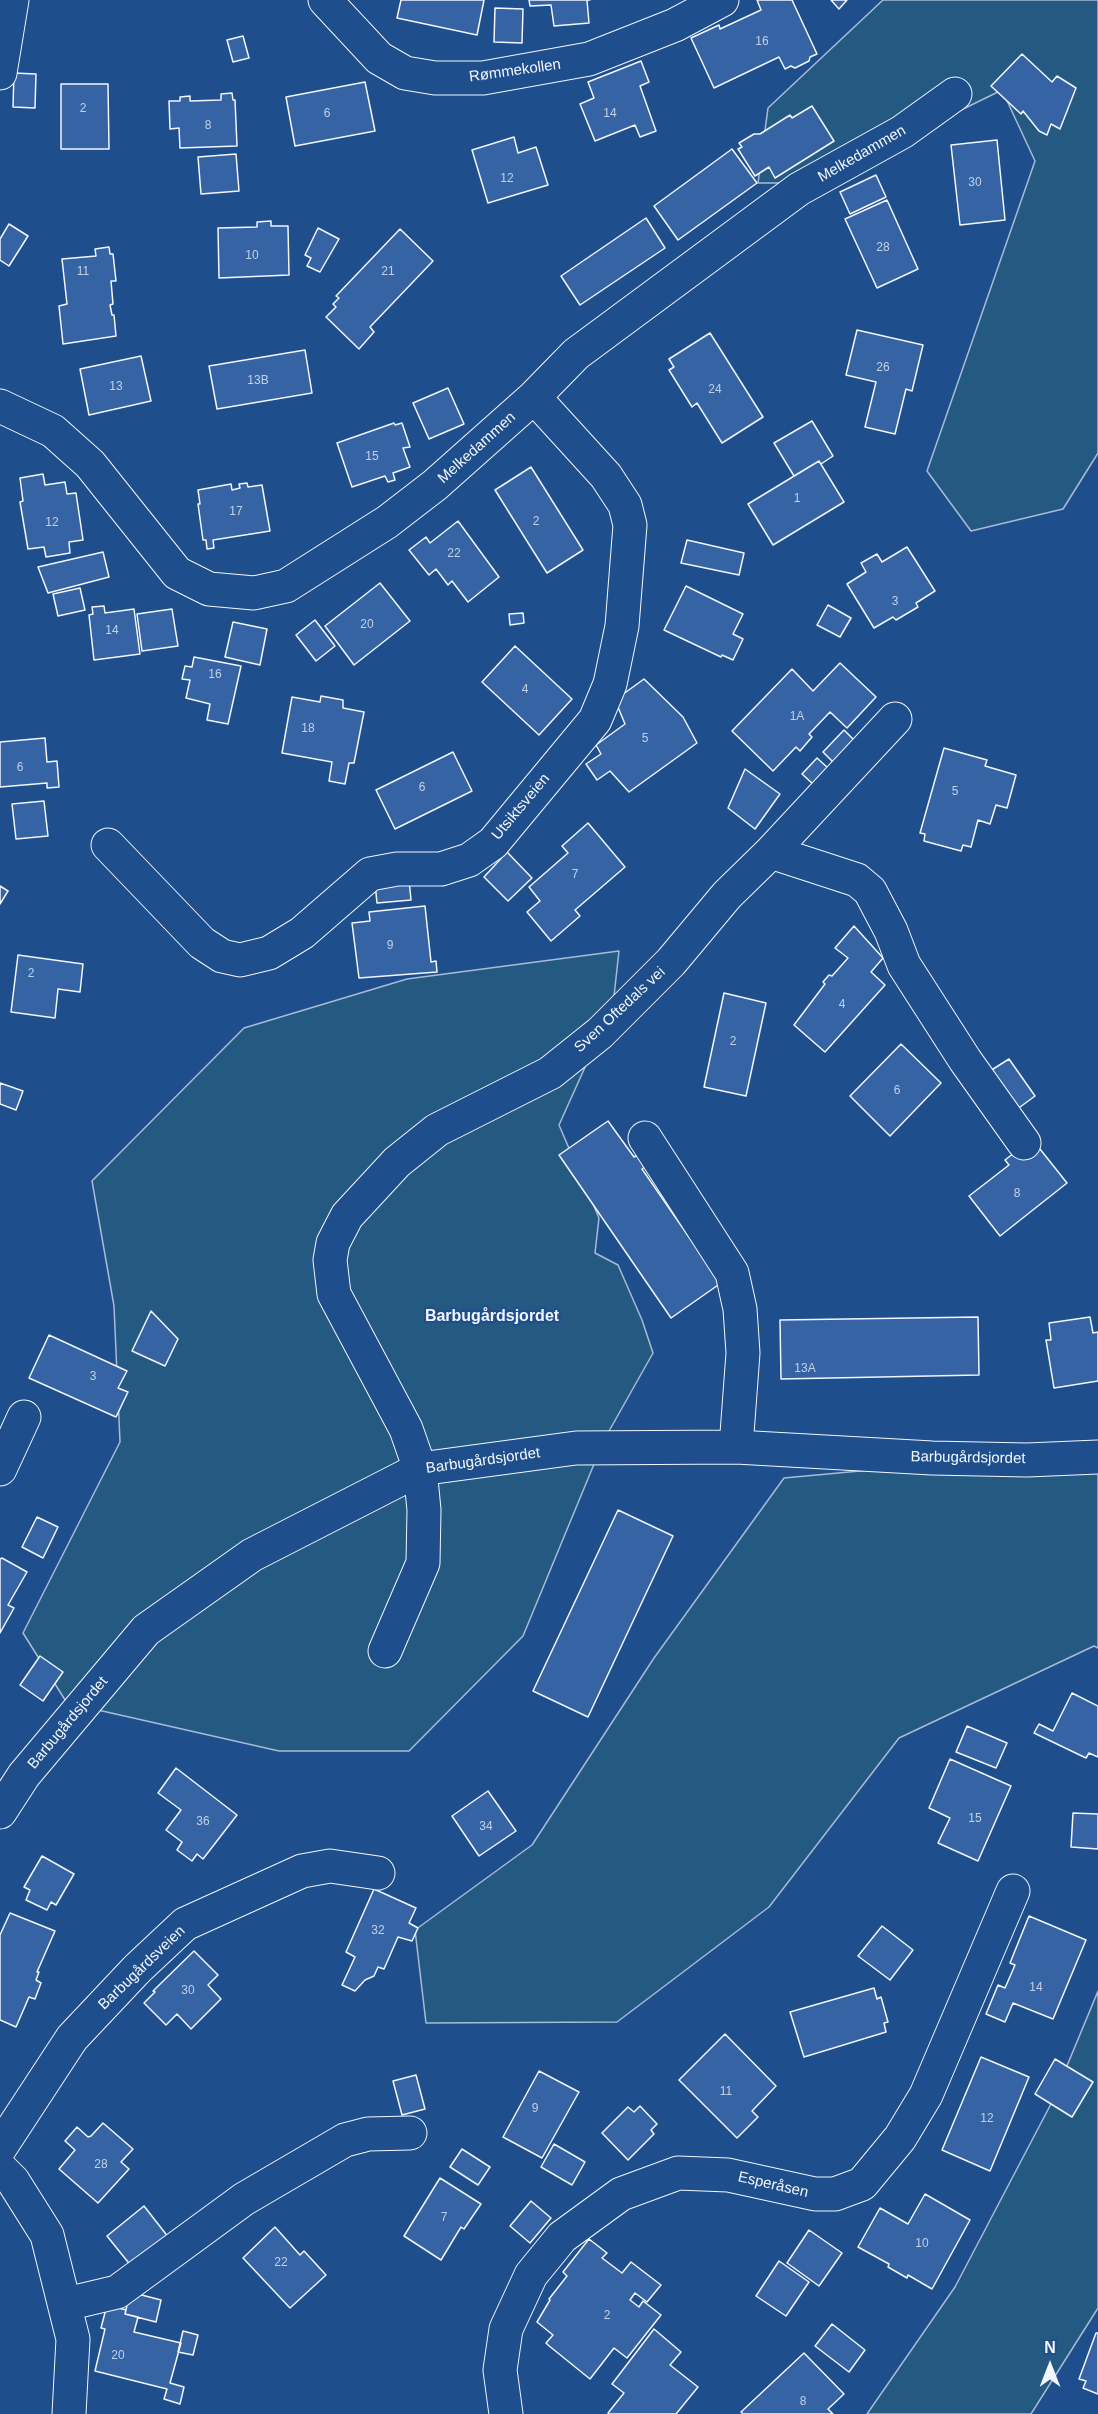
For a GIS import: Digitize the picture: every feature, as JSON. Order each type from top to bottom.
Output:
[{"type":"street","points":[[0,73],[12,0]]},
{"type":"street","name":"Rømmekollen","points":[[325,0],[380,58],[405,73],[435,78],[483,78],[590,59],[675,25],[722,0]]},
{"type":"street","name":"Melkedammen","points":[[0,406],[53,431],[90,464],[177,573],[209,589],[254,593],[286,586],[387,522],[435,485],[534,397],[576,354],[799,189],[902,132],[955,94]]},
{"type":"street","name":"Utsiktsveien","points":[[108,845],[202,943],[222,956],[240,960],[269,953],[302,933],[370,874],[397,869],[441,869],[469,860],[493,843],[595,720],[610,684],[622,626],[630,525],[625,505],[606,476],[534,397]]},
{"type":"street","name":"Sven Oftedals vei","points":[[385,1651],[423,1563],[424,1510],[420,1469],[406,1429],[334,1294],[330,1260],[333,1244],[347,1216],[397,1162],[437,1130],[550,1073],[600,1033],[671,963],[727,895],[771,852],[895,719]]},
{"type":"street","points":[[771,852],[857,880],[870,891],[891,931],[904,965],[965,1060],[1024,1143]]},
{"type":"street","points":[[645,1138],[732,1273],[740,1309],[743,1353],[736,1447]]},
{"type":"street","points":[[0,1469],[24,1417]]},
{"type":"street","name":"Barbugårdsjordet","points":[[0,1812],[24,1775],[146,1630],[252,1555],[420,1469],[576,1448],[736,1447],[932,1458],[1027,1460],[1098,1457]]},
{"type":"street","name":"Barbugårdsveien","points":[[0,2148],[72,2038],[137,1969],[185,1924],[302,1871],[330,1866],[378,1873]]},
{"type":"street","name":"Esperåsen","points":[[507,2414],[500,2370],[506,2329],[531,2275],[562,2237],[621,2194],[678,2173],[728,2175],[815,2194],[835,2194],[862,2184],[900,2138],[926,2095],[1013,1891]]},
{"type":"street","points":[[64,2301],[79,2301],[117,2292],[244,2199],[345,2140],[368,2134],[410,2133]]},
{"type":"street","points":[[0,2168],[13,2181],[47,2235],[73,2339],[69,2414]]},
{"type":"shaded area","points":[[883,0],[1098,0],[1098,453],[1063,509],[971,531],[927,471],[1035,161],[1002,90],[812,183],[758,183],[768,108]]},
{"type":"shaded area","points":[[619,951],[613,1005],[559,1125],[599,1218],[595,1253],[618,1265],[642,1320],[653,1353],[604,1440],[523,1636],[409,1751],[279,1751],[67,1703],[23,1633],[120,1442],[114,1306],[92,1181],[244,1028],[407,979]]},
{"type":"shaded area","points":[[968,1461],[1098,1468],[1098,1648],[1094,1646],[899,1738],[769,1907],[617,2022],[426,2023],[415,1930],[532,1845],[654,1658],[784,1478]]},
{"type":"shaded area","points":[[1098,1991],[1098,2308],[1031,2414],[867,2414],[955,2287],[1052,2102]]},
{"type":"building","points":[[401,0],[484,0],[477,35],[397,18]]},
{"type":"building","points":[[529,0],[587,0],[589,23],[554,26],[551,5],[530,6]]},
{"type":"building","points":[[757,0],[792,0],[817,54],[795,68],[791,66],[785,69],[779,57],[714,88],[691,38],[719,25],[720,29],[761,10]]},
{"type":"building","points":[[831,0],[847,0],[839,9]]},
{"type":"building","points":[[495,8],[523,9],[522,43],[494,42]]},
{"type":"building","points":[[243,36],[249,58],[233,62],[227,40]]},
{"type":"building","points":[[1022,54],[1052,82],[1057,76],[1076,88],[1060,129],[1051,124],[1047,135],[1039,131],[1023,111],[1021,114],[991,86]]},
{"type":"building","points":[[641,61],[649,82],[640,86],[656,131],[640,137],[635,125],[595,141],[580,104],[594,98],[588,82]]},
{"type":"building","points":[[14,73],[36,74],[35,108],[13,107]]},
{"type":"building","points":[[365,82],[375,131],[295,146],[286,97]]},
{"type":"building","points":[[61,84],[108,84],[109,149],[61,149]]},
{"type":"building","points":[[232,93],[233,100],[235,100],[237,146],[180,148],[179,128],[170,129],[169,101],[180,101],[180,97],[190,96],[190,101],[221,100],[221,94]]},
{"type":"building","points":[[812,106],[834,141],[775,178],[769,167],[755,176],[738,149],[742,147],[739,143],[754,134],[760,134],[790,115],[792,118]]},
{"type":"building","points":[[514,137],[518,153],[536,147],[548,185],[488,203],[472,150]]},
{"type":"building","points":[[997,140],[1005,220],[960,225],[951,145]]},
{"type":"building","points":[[732,149],[757,183],[678,240],[654,206]]},
{"type":"building","points":[[236,154],[239,191],[201,194],[198,157]]},
{"type":"building","points":[[876,175],[886,197],[850,214],[840,192]]},
{"type":"building","points":[[887,200],[918,269],[877,288],[845,219]]},
{"type":"building","points":[[646,218],[665,248],[580,305],[561,276]]},
{"type":"building","points":[[271,221],[271,226],[288,226],[289,275],[219,278],[218,228],[257,227],[257,222]]},
{"type":"building","points":[[9,224],[28,236],[9,266],[0,260],[0,239]]},
{"type":"building","points":[[318,228],[339,239],[320,272],[307,266],[311,258],[305,255]]},
{"type":"building","points":[[400,229],[433,261],[370,327],[374,332],[359,349],[326,317],[336,307],[333,304],[339,298],[336,296]]},
{"type":"building","points":[[109,247],[110,254],[113,254],[116,281],[111,281],[113,304],[110,305],[112,315],[114,315],[116,336],[63,344],[59,306],[67,304],[62,259],[96,256],[95,249]]},
{"type":"building","points":[[857,330],[923,345],[912,391],[906,389],[895,434],[865,427],[876,382],[846,375]]},
{"type":"building","points":[[710,333],[763,417],[722,443],[697,403],[692,407],[669,370],[674,367],[669,359]]},
{"type":"building","points":[[305,350],[312,393],[217,409],[209,366]]},
{"type":"building","points":[[141,356],[151,401],[89,415],[80,369]]},
{"type":"building","points":[[448,388],[464,424],[429,439],[413,403]]},
{"type":"building","points":[[812,421],[833,456],[821,464],[819,461],[794,476],[774,443]]},
{"type":"building","points":[[394,423],[395,425],[402,423],[410,447],[403,448],[410,467],[393,473],[395,480],[388,482],[385,476],[352,487],[337,443]]},
{"type":"building","points":[[819,461],[844,502],[773,545],[748,504]]},
{"type":"building","points":[[531,467],[583,550],[547,573],[495,490]]},
{"type":"building","points":[[43,474],[45,485],[65,482],[67,494],[76,493],[83,540],[69,542],[70,553],[46,557],[44,547],[28,549],[20,502],[23,501],[20,478]]},
{"type":"building","points":[[247,483],[248,487],[262,485],[270,531],[213,540],[214,548],[207,549],[206,540],[203,540],[198,490],[231,484],[232,490],[240,488],[239,484]]},
{"type":"building","points":[[458,521],[499,577],[468,602],[452,581],[448,585],[436,569],[429,575],[409,550],[426,537],[430,543]]},
{"type":"building","points":[[687,540],[744,553],[739,575],[681,563]]},
{"type":"building","points":[[907,547],[935,591],[916,603],[918,607],[896,620],[893,617],[874,628],[847,584],[866,572],[861,563],[877,554],[882,562]]},
{"type":"building","points":[[103,552],[109,577],[48,593],[38,567]]},
{"type":"building","points":[[380,583],[410,621],[354,665],[325,626]]},
{"type":"building","points":[[686,586],[743,614],[733,634],[743,639],[733,660],[722,655],[721,657],[664,630]]},
{"type":"building","points":[[80,588],[85,610],[58,616],[53,594]]},
{"type":"building","points":[[828,605],[851,618],[840,637],[817,625]]},
{"type":"building","points":[[104,606],[105,613],[134,609],[140,654],[94,660],[89,615],[93,614],[92,607]]},
{"type":"building","points":[[172,609],[178,646],[142,651],[137,614]]},
{"type":"building","points":[[523,613],[524,623],[510,625],[509,614]]},
{"type":"building","points":[[315,620],[335,646],[316,661],[296,635]]},
{"type":"building","points":[[233,622],[267,629],[260,665],[225,657]]},
{"type":"building","points":[[515,646],[572,699],[539,735],[482,682]]},
{"type":"building","points":[[194,657],[241,666],[228,724],[207,720],[210,704],[186,698],[190,680],[182,679],[185,666],[192,667]]},
{"type":"building","points":[[840,663],[876,697],[847,728],[830,712],[809,734],[812,737],[800,751],[796,747],[773,771],[732,731],[792,669],[813,691]]},
{"type":"building","points":[[644,679],[683,717],[697,743],[629,792],[610,771],[597,780],[586,764],[601,754],[596,745],[625,724],[615,700]]},
{"type":"building","points":[[321,696],[343,700],[343,708],[364,712],[354,763],[349,763],[345,784],[329,781],[332,762],[282,753],[292,697],[320,702]]},
{"type":"building","points":[[844,730],[855,741],[834,763],[823,752]]},
{"type":"building","points":[[45,738],[47,762],[57,761],[59,787],[47,788],[47,783],[0,787],[0,742]]},
{"type":"building","points":[[944,748],[987,760],[985,766],[1016,775],[1007,808],[996,805],[990,824],[978,820],[971,847],[963,845],[961,851],[924,841],[925,834],[920,833]]},
{"type":"building","points":[[453,752],[472,791],[395,829],[376,790]]},
{"type":"building","points":[[817,758],[828,768],[813,784],[802,774]]},
{"type":"building","points":[[745,769],[780,794],[755,829],[728,808]]},
{"type":"building","points":[[44,801],[48,836],[16,839],[12,804]]},
{"type":"building","points":[[588,823],[625,867],[575,910],[580,916],[551,941],[527,912],[540,901],[529,887],[568,853],[562,846]]},
{"type":"building","points":[[507,852],[532,878],[508,901],[484,877]]},
{"type":"building","points":[[409,880],[411,900],[377,903],[375,883]]},
{"type":"building","points":[[0,886],[8,891],[0,904]]},
{"type":"building","points":[[425,906],[431,962],[436,961],[437,972],[359,978],[352,923],[370,921],[369,912]]},
{"type":"building","points":[[854,926],[883,958],[871,972],[885,985],[825,1052],[794,1025],[825,984],[823,982],[829,975],[832,976],[848,958],[835,948]]},
{"type":"building","points":[[18,955],[83,964],[80,992],[58,989],[55,1018],[11,1012]]},
{"type":"building","points":[[724,993],[766,1003],[746,1096],[704,1087]]},
{"type":"building","points":[[901,1044],[941,1083],[890,1136],[850,1096]]},
{"type":"building","points":[[1009,1059],[1035,1096],[1016,1110],[990,1071]]},
{"type":"building","points":[[0,1083],[23,1091],[16,1110],[0,1104]]},
{"type":"building","points":[[608,1121],[634,1157],[639,1154],[647,1165],[642,1169],[689,1237],[694,1234],[721,1283],[671,1318],[559,1155]]},
{"type":"building","points":[[1032,1139],[1067,1183],[1000,1236],[969,1196],[1009,1165],[1005,1160]]},
{"type":"building","points":[[151,1311],[178,1339],[165,1366],[132,1351]]},
{"type":"building","points":[[978,1317],[979,1375],[781,1379],[780,1320]]},
{"type":"building","points":[[1090,1317],[1093,1333],[1098,1332],[1098,1381],[1054,1388],[1046,1340],[1051,1340],[1049,1323]]},
{"type":"building","points":[[49,1335],[127,1371],[118,1388],[128,1392],[116,1417],[29,1378]]},
{"type":"building","points":[[618,1510],[673,1536],[588,1717],[533,1691]]},
{"type":"building","points":[[37,1517],[58,1527],[43,1558],[22,1547]]},
{"type":"building","points":[[0,1559],[27,1572],[8,1605],[14,1608],[0,1633]]},
{"type":"building","points":[[40,1656],[63,1672],[43,1701],[20,1685]]},
{"type":"building","points":[[1072,1693],[1098,1706],[1098,1757],[1089,1753],[1086,1758],[1034,1733],[1039,1724],[1053,1731]]},
{"type":"building","points":[[967,1726],[1007,1743],[996,1768],[956,1752]]},
{"type":"building","points":[[950,1759],[1011,1786],[978,1861],[938,1843],[950,1818],[929,1808]]},
{"type":"building","points":[[176,1768],[237,1815],[203,1859],[197,1854],[192,1861],[177,1850],[182,1842],[166,1830],[181,1810],[158,1793]]},
{"type":"building","points":[[488,1791],[516,1831],[479,1856],[452,1816]]},
{"type":"building","points":[[1073,1813],[1098,1814],[1098,1849],[1071,1847]]},
{"type":"building","points":[[42,1856],[74,1874],[56,1905],[51,1902],[47,1910],[26,1900],[30,1890],[24,1887]]},
{"type":"building","points":[[374,1889],[416,1908],[409,1923],[418,1928],[412,1941],[398,1937],[384,1969],[378,1967],[374,1976],[365,1980],[355,1991],[342,1985],[355,1957],[346,1952]]},
{"type":"building","points":[[10,1913],[55,1931],[37,1972],[39,1972],[36,1980],[41,1983],[35,1999],[29,1997],[16,2027],[0,2020],[0,1935]]},
{"type":"building","points":[[1029,1916],[1086,1940],[1053,2019],[1013,2003],[1005,2022],[986,2014],[998,1985],[1005,1988],[1015,1965],[1010,1963]]},
{"type":"building","points":[[882,1926],[913,1950],[890,1980],[858,1956]]},
{"type":"building","points":[[194,1951],[218,1975],[208,1985],[221,1999],[191,2029],[177,2014],[166,2025],[144,2003],[155,1992],[153,1991]]},
{"type":"building","points":[[874,1988],[877,1999],[881,1997],[888,2022],[884,2023],[886,2032],[804,2057],[790,2012]]},
{"type":"building","points":[[725,2034],[776,2086],[752,2111],[758,2117],[737,2138],[679,2080]]},
{"type":"building","points":[[981,2057],[1029,2077],[990,2171],[942,2150]]},
{"type":"building","points":[[1055,2059],[1093,2082],[1072,2117],[1035,2094]]},
{"type":"building","points":[[539,2071],[579,2092],[542,2158],[503,2137]]},
{"type":"building","points":[[416,2075],[425,2109],[402,2115],[393,2081]]},
{"type":"building","points":[[640,2106],[657,2124],[651,2130],[654,2134],[628,2160],[602,2133],[628,2107],[634,2112]]},
{"type":"building","points":[[103,2123],[133,2149],[121,2162],[129,2169],[98,2203],[59,2169],[75,2150],[65,2141],[77,2127],[88,2137]]},
{"type":"building","points":[[554,2144],[585,2162],[572,2185],[541,2167]]},
{"type":"building","points":[[462,2149],[490,2167],[478,2185],[450,2167]]},
{"type":"building","points":[[440,2178],[481,2204],[464,2229],[461,2227],[441,2260],[404,2236]]},
{"type":"building","points":[[925,2194],[970,2220],[932,2289],[908,2275],[907,2278],[888,2267],[889,2264],[858,2247],[880,2208],[908,2224]]},
{"type":"building","points":[[531,2201],[551,2218],[530,2243],[510,2226]]},
{"type":"building","points":[[144,2206],[169,2238],[132,2267],[107,2236]]},
{"type":"building","points":[[275,2227],[300,2255],[304,2251],[326,2275],[290,2308],[243,2258]]},
{"type":"building","points":[[809,2230],[842,2253],[819,2286],[787,2263]]},
{"type":"building","points":[[589,2239],[607,2253],[602,2258],[622,2273],[631,2262],[661,2285],[647,2302],[635,2293],[630,2300],[639,2307],[643,2301],[661,2315],[627,2358],[614,2348],[590,2379],[546,2343],[553,2335],[537,2322],[549,2299],[567,2276],[563,2272]]},
{"type":"building","points":[[779,2261],[809,2282],[786,2316],[756,2296]]},
{"type":"building","points":[[130,2292],[161,2300],[156,2322],[125,2314]]},
{"type":"building","points":[[107,2305],[126,2310],[125,2314],[138,2317],[134,2332],[181,2343],[170,2383],[184,2387],[180,2404],[164,2399],[167,2389],[95,2371],[105,2329],[101,2328]]},
{"type":"building","points":[[832,2324],[865,2350],[849,2372],[815,2346]]},
{"type":"building","points":[[654,2329],[681,2352],[670,2365],[698,2387],[676,2414],[609,2414],[624,2393],[612,2384]]},
{"type":"building","points":[[183,2331],[198,2335],[193,2355],[178,2352]]},
{"type":"building","points":[[1096,2333],[1098,2333],[1098,2394],[1083,2388],[1086,2381],[1079,2379]]},
{"type":"building","points":[[804,2353],[844,2394],[828,2409],[833,2414],[743,2414],[741,2412]]},
{"type":"district","name":"Barbugårdsjordet","points":[[492,1317]]}]
